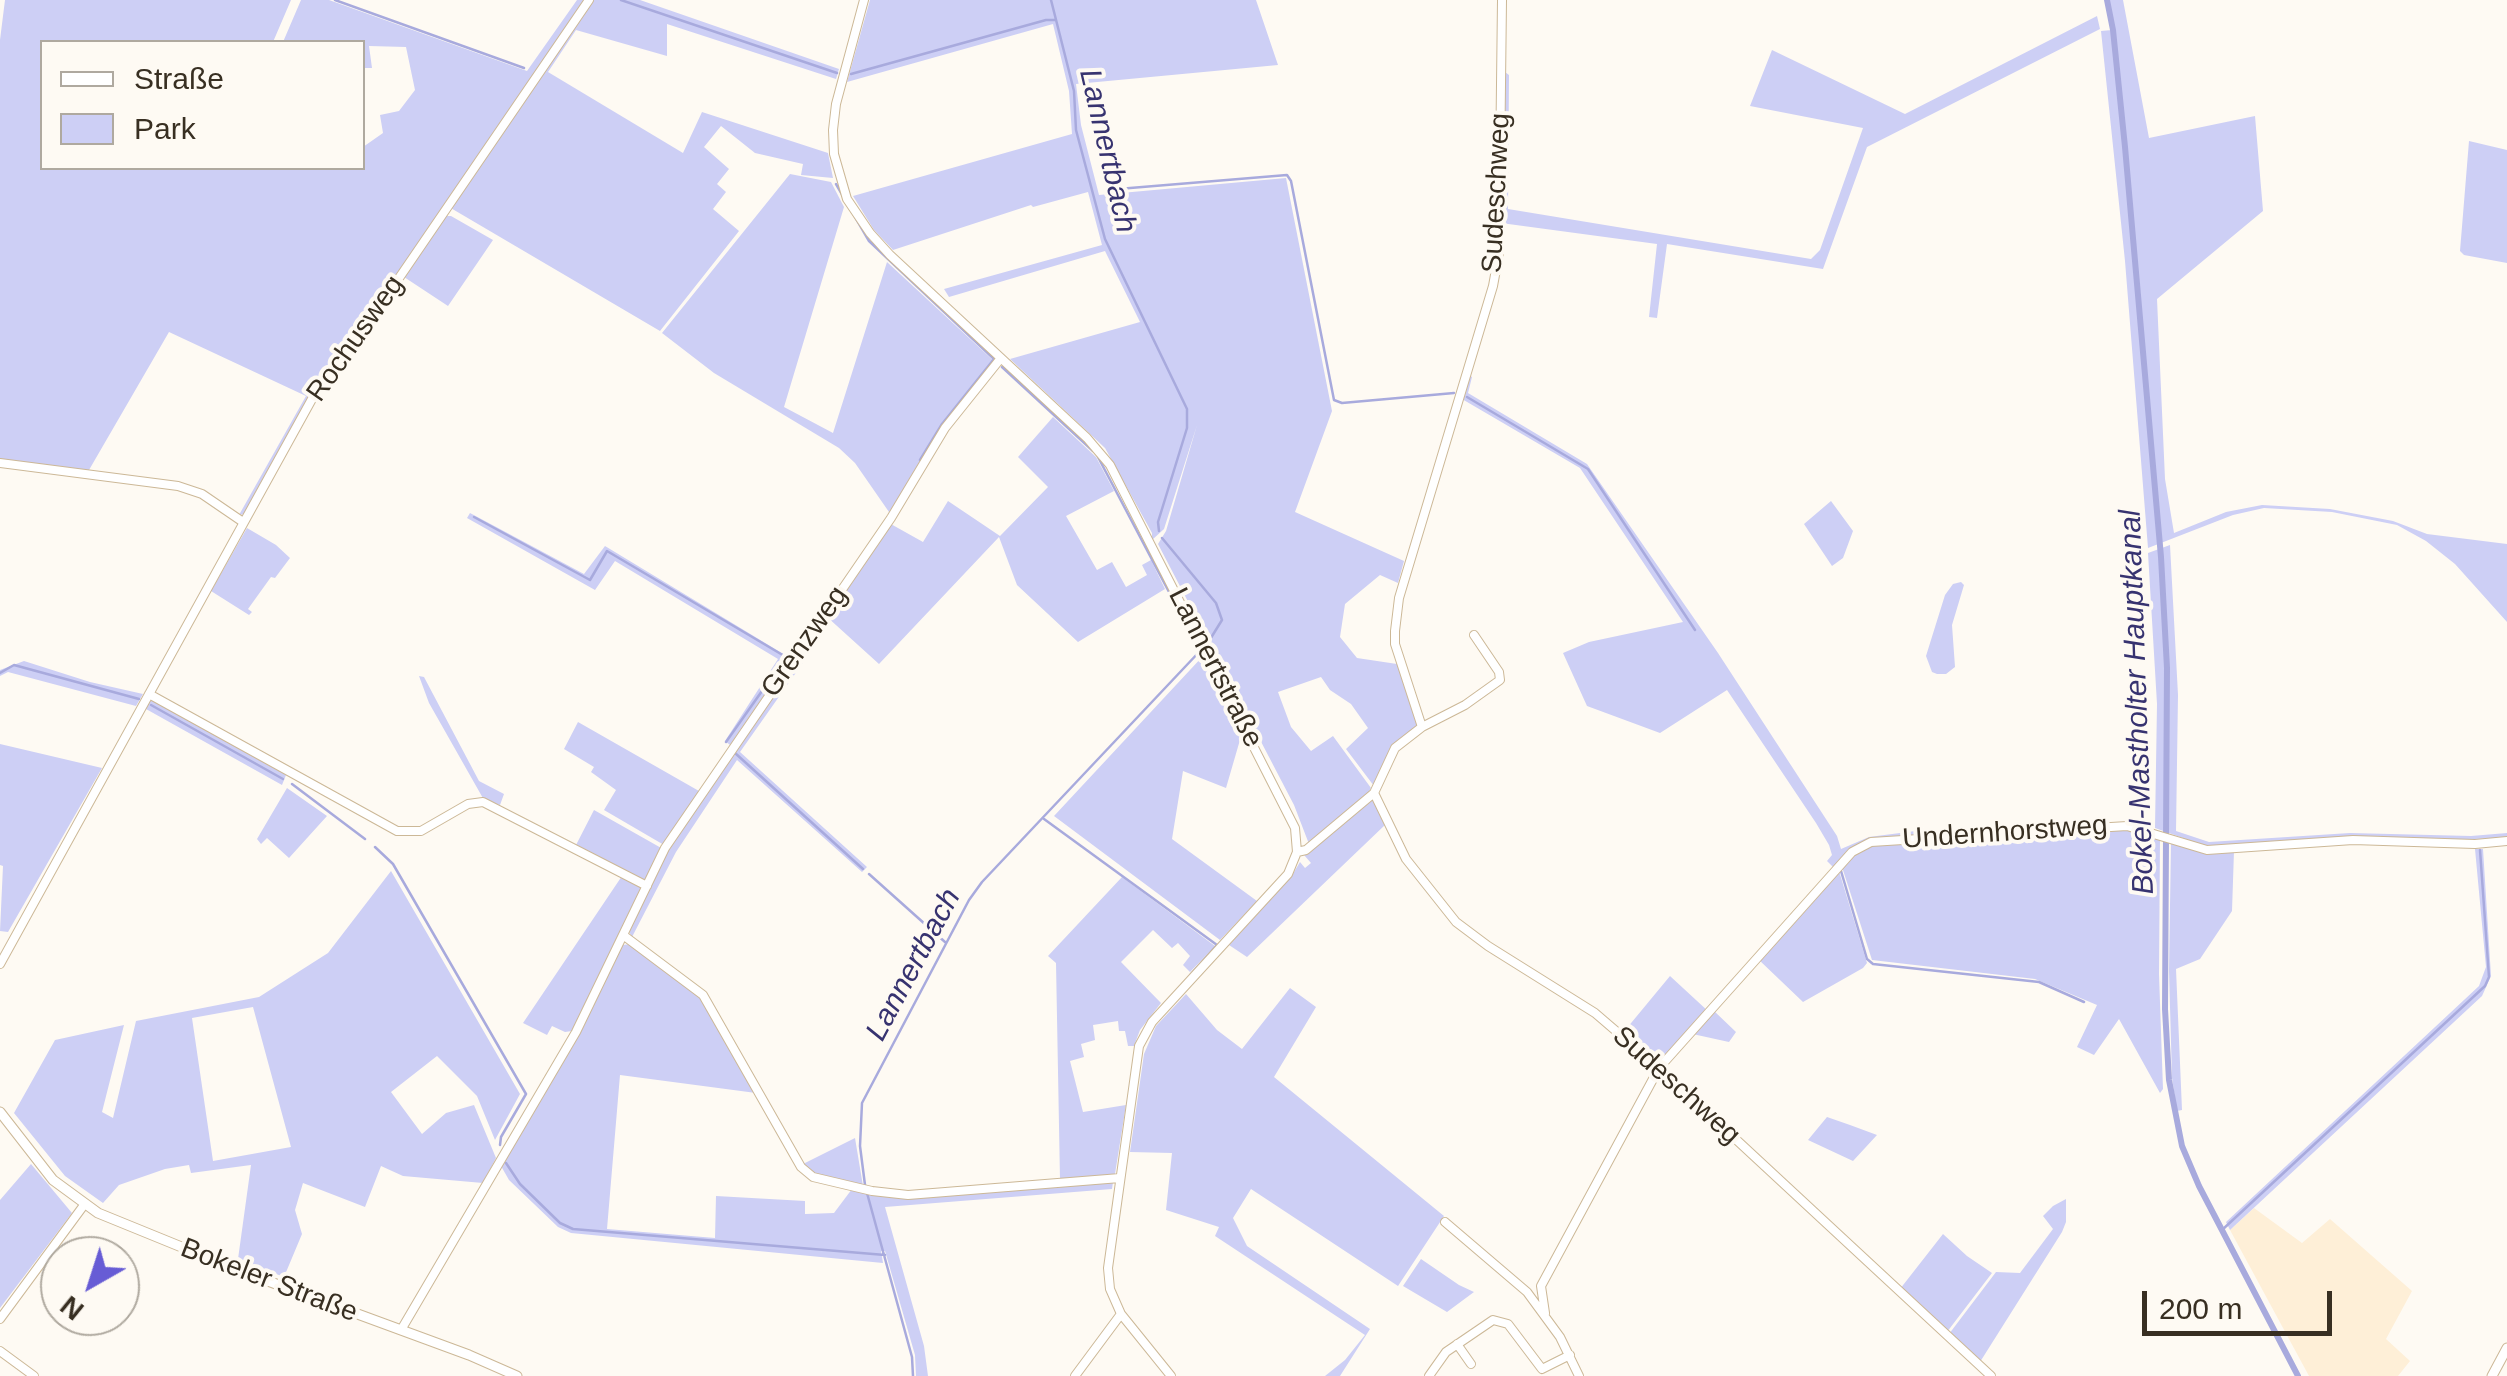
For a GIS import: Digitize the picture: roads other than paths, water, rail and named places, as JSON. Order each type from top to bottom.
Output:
[{"type":"main road","name":"Bokeler Straße","points":[[0,1112],[53,1180],[84,1205],[154,1237],[517,1376]]},
{"type":"main road","points":[[2492,1376],[2507,1348]]},
{"type":"street","name":"Rochusweg","points":[[0,964],[312,398],[382,303],[588,0]]},
{"type":"street","name":"Lannertstraße","points":[[864,0],[836,104],[834,154],[847,199],[870,233],[1087,438],[1110,465],[1284,801],[1295,828],[1297,852]]},
{"type":"street","name":"Sudeschweg","points":[[1422,727],[1395,644],[1395,631],[1400,598],[1493,286],[1499,253],[1502,0]]},
{"type":"street","name":"Grenzweg","points":[[401,1330],[576,1032],[665,848],[900,504],[945,428],[1001,358]]},
{"type":"street","points":[[0,463],[178,486],[202,494],[243,522]]},
{"type":"street","points":[[1171,1376],[1121,1314],[1110,1289],[1108,1268],[1139,1050],[1146,1033],[1280,883],[1297,852],[1306,850],[1374,793],[1395,748],[1500,680],[1500,672],[1474,635]]},
{"type":"street","points":[[149,694],[397,831],[421,831],[468,804],[484,802],[646,886]]},
{"type":"street","name":"Sudeschweg","points":[[1374,793],[1406,859],[1456,922],[1595,1013],[1991,1376]]},
{"type":"street","name":"Undernhorstweg","points":[[1540,1286],[1659,1068],[1852,852],[1871,842],[2128,826],[2207,850],[2353,840],[2507,841]]},
{"type":"street","points":[[623,935],[704,995],[801,1167],[814,1177],[867,1190],[908,1194],[1120,1178]]},
{"type":"street","points":[[0,1320],[84,1205]]},
{"type":"street","points":[[1445,1222],[1527,1292],[1545,1313],[1579,1376]]},
{"type":"street","points":[[1527,1292],[1540,1286],[1545,1313]]},
{"type":"street","points":[[1075,1376],[1121,1314]]},
{"type":"street","points":[[1429,1376],[1446,1352],[1493,1320],[1508,1324],[1539,1372],[1570,1355]]},
{"type":"street","points":[[1457,1344],[1471,1364]]},
{"type":"street","points":[[0,1350],[34,1376]]},
{"type":"waterway","points":[[335,0],[524,68]]},
{"type":"waterway","points":[[621,0],[837,73]]},
{"type":"waterway","name":"Lannertbach","points":[[1051,0],[1074,91],[1076,130],[1105,239],[1187,409],[1187,428],[1158,522],[1159,531]]},
{"type":"waterway","name":"Bokel-Mastholter Hauptkanal","points":[[2107,0],[2125,147],[2161,557],[2167,668],[2165,1009],[2169,1080],[2182,1146],[2199,1186],[2298,1376]]},
{"type":"waterway","points":[[851,74],[1056,20]]},
{"type":"waterway","points":[[1106,190],[1287,175],[1334,400],[1342,403],[1454,393]]},
{"type":"waterway","points":[[836,184],[869,241],[994,359],[942,424],[920,460]]},
{"type":"waterway","points":[[1002,367],[1093,451]]},
{"type":"waterway","points":[[1467,397],[1588,469],[1695,630]]},
{"type":"waterway","points":[[1098,457],[1199,649]]},
{"type":"waterway","points":[[474,517],[590,580],[607,551],[786,657],[726,742]]},
{"type":"waterway","name":"Lannertbach","points":[[1162,538],[1216,603],[1222,620],[1209,641]]},
{"type":"waterway","name":"Lannertbach","points":[[865,1185],[860,1146],[862,1103],[969,900],[1200,651]]},
{"type":"waterway","points":[[0,673],[14,665],[139,699]]},
{"type":"waterway","points":[[151,705],[283,779]]},
{"type":"waterway","points":[[735,753],[863,869]]},
{"type":"waterway","points":[[292,784],[365,839]]},
{"type":"waterway","points":[[1044,819],[1217,945],[1191,974]]},
{"type":"waterway","points":[[375,847],[393,864],[526,1094],[500,1145]]},
{"type":"waterway","points":[[2222,1230],[2485,986],[2489,977],[2480,850]]},
{"type":"waterway","points":[[1841,871],[1867,959],[1873,964],[2039,982],[2084,1002]]},
{"type":"waterway","points":[[869,874],[945,942]]},
{"type":"waterway","points":[[506,1163],[520,1184],[560,1223],[573,1229],[885,1255]]},
{"type":"waterway","name":"Lannertbach","points":[[867,1193],[912,1357],[913,1376]]}]
